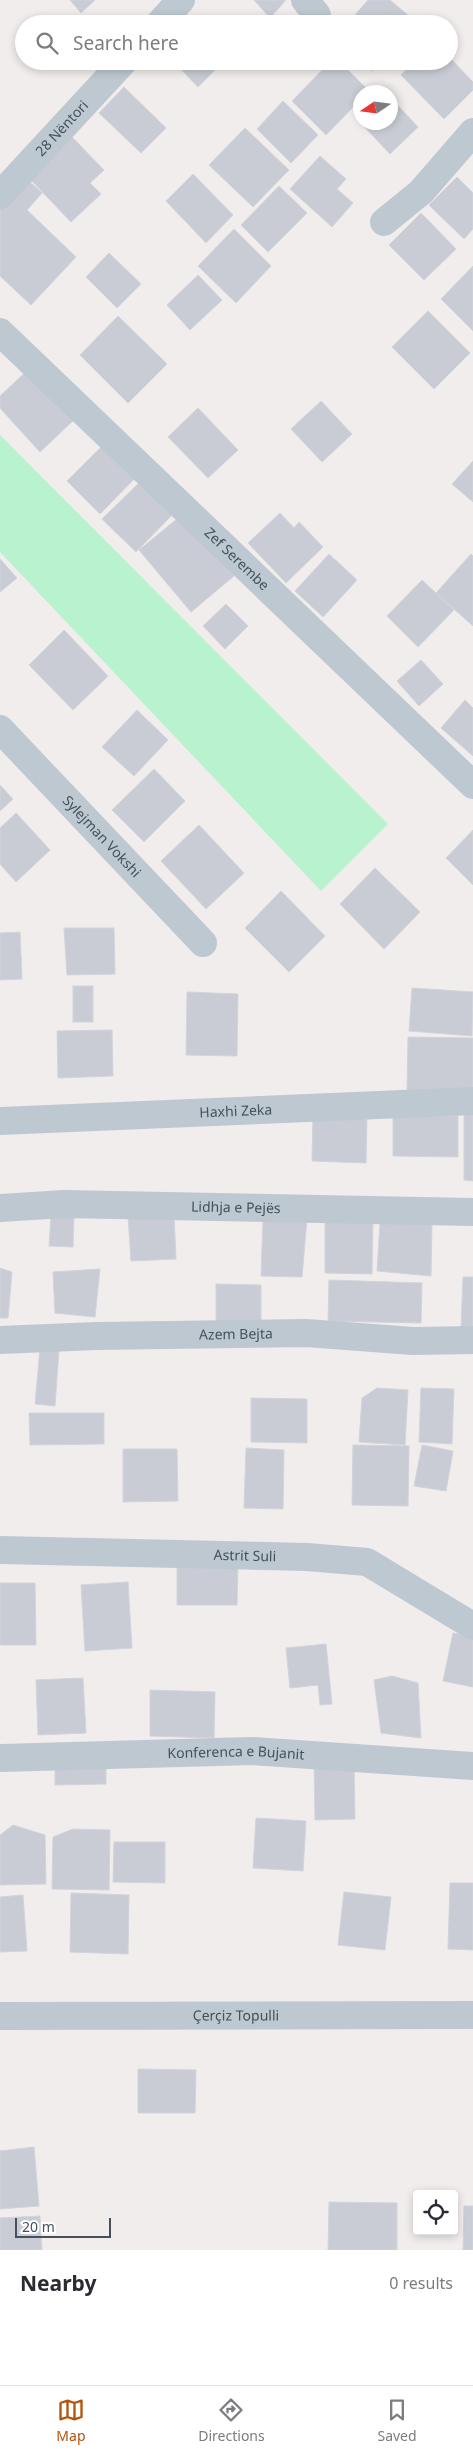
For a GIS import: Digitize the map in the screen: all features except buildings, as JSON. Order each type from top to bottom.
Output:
[{"type":"street","points":[[167,15],[181,0]]},
{"type":"street","name":"28 Nëntori","points":[[0,195],[116,70]]},
{"type":"street","points":[[384,222],[421,192],[473,132]]},
{"type":"street","name":"Zef Serembe","points":[[0,332],[473,785]]},
{"type":"street","name":"Sylejman Vokshi","points":[[0,729],[203,943]]},
{"type":"street","name":"Haxhi Zeka","points":[[0,1121],[473,1101]]},
{"type":"street","name":"Lidhja e Pejës","points":[[0,1208],[64,1204],[473,1212]]},
{"type":"street","name":"Azem Bejta","points":[[0,1340],[96,1336],[306,1333],[413,1341],[473,1340]]},
{"type":"street","name":"Astrit Suli","points":[[0,1550],[307,1557],[366,1562],[473,1626]]},
{"type":"street","name":"Konferenca e Bujanit","points":[[0,1758],[252,1751],[473,1766]]},
{"type":"street","name":"Çerçiz Topulli","points":[[0,2016],[473,2015]]},
{"type":"green space","points":[[0,435],[388,824],[321,891],[0,552]]}]
